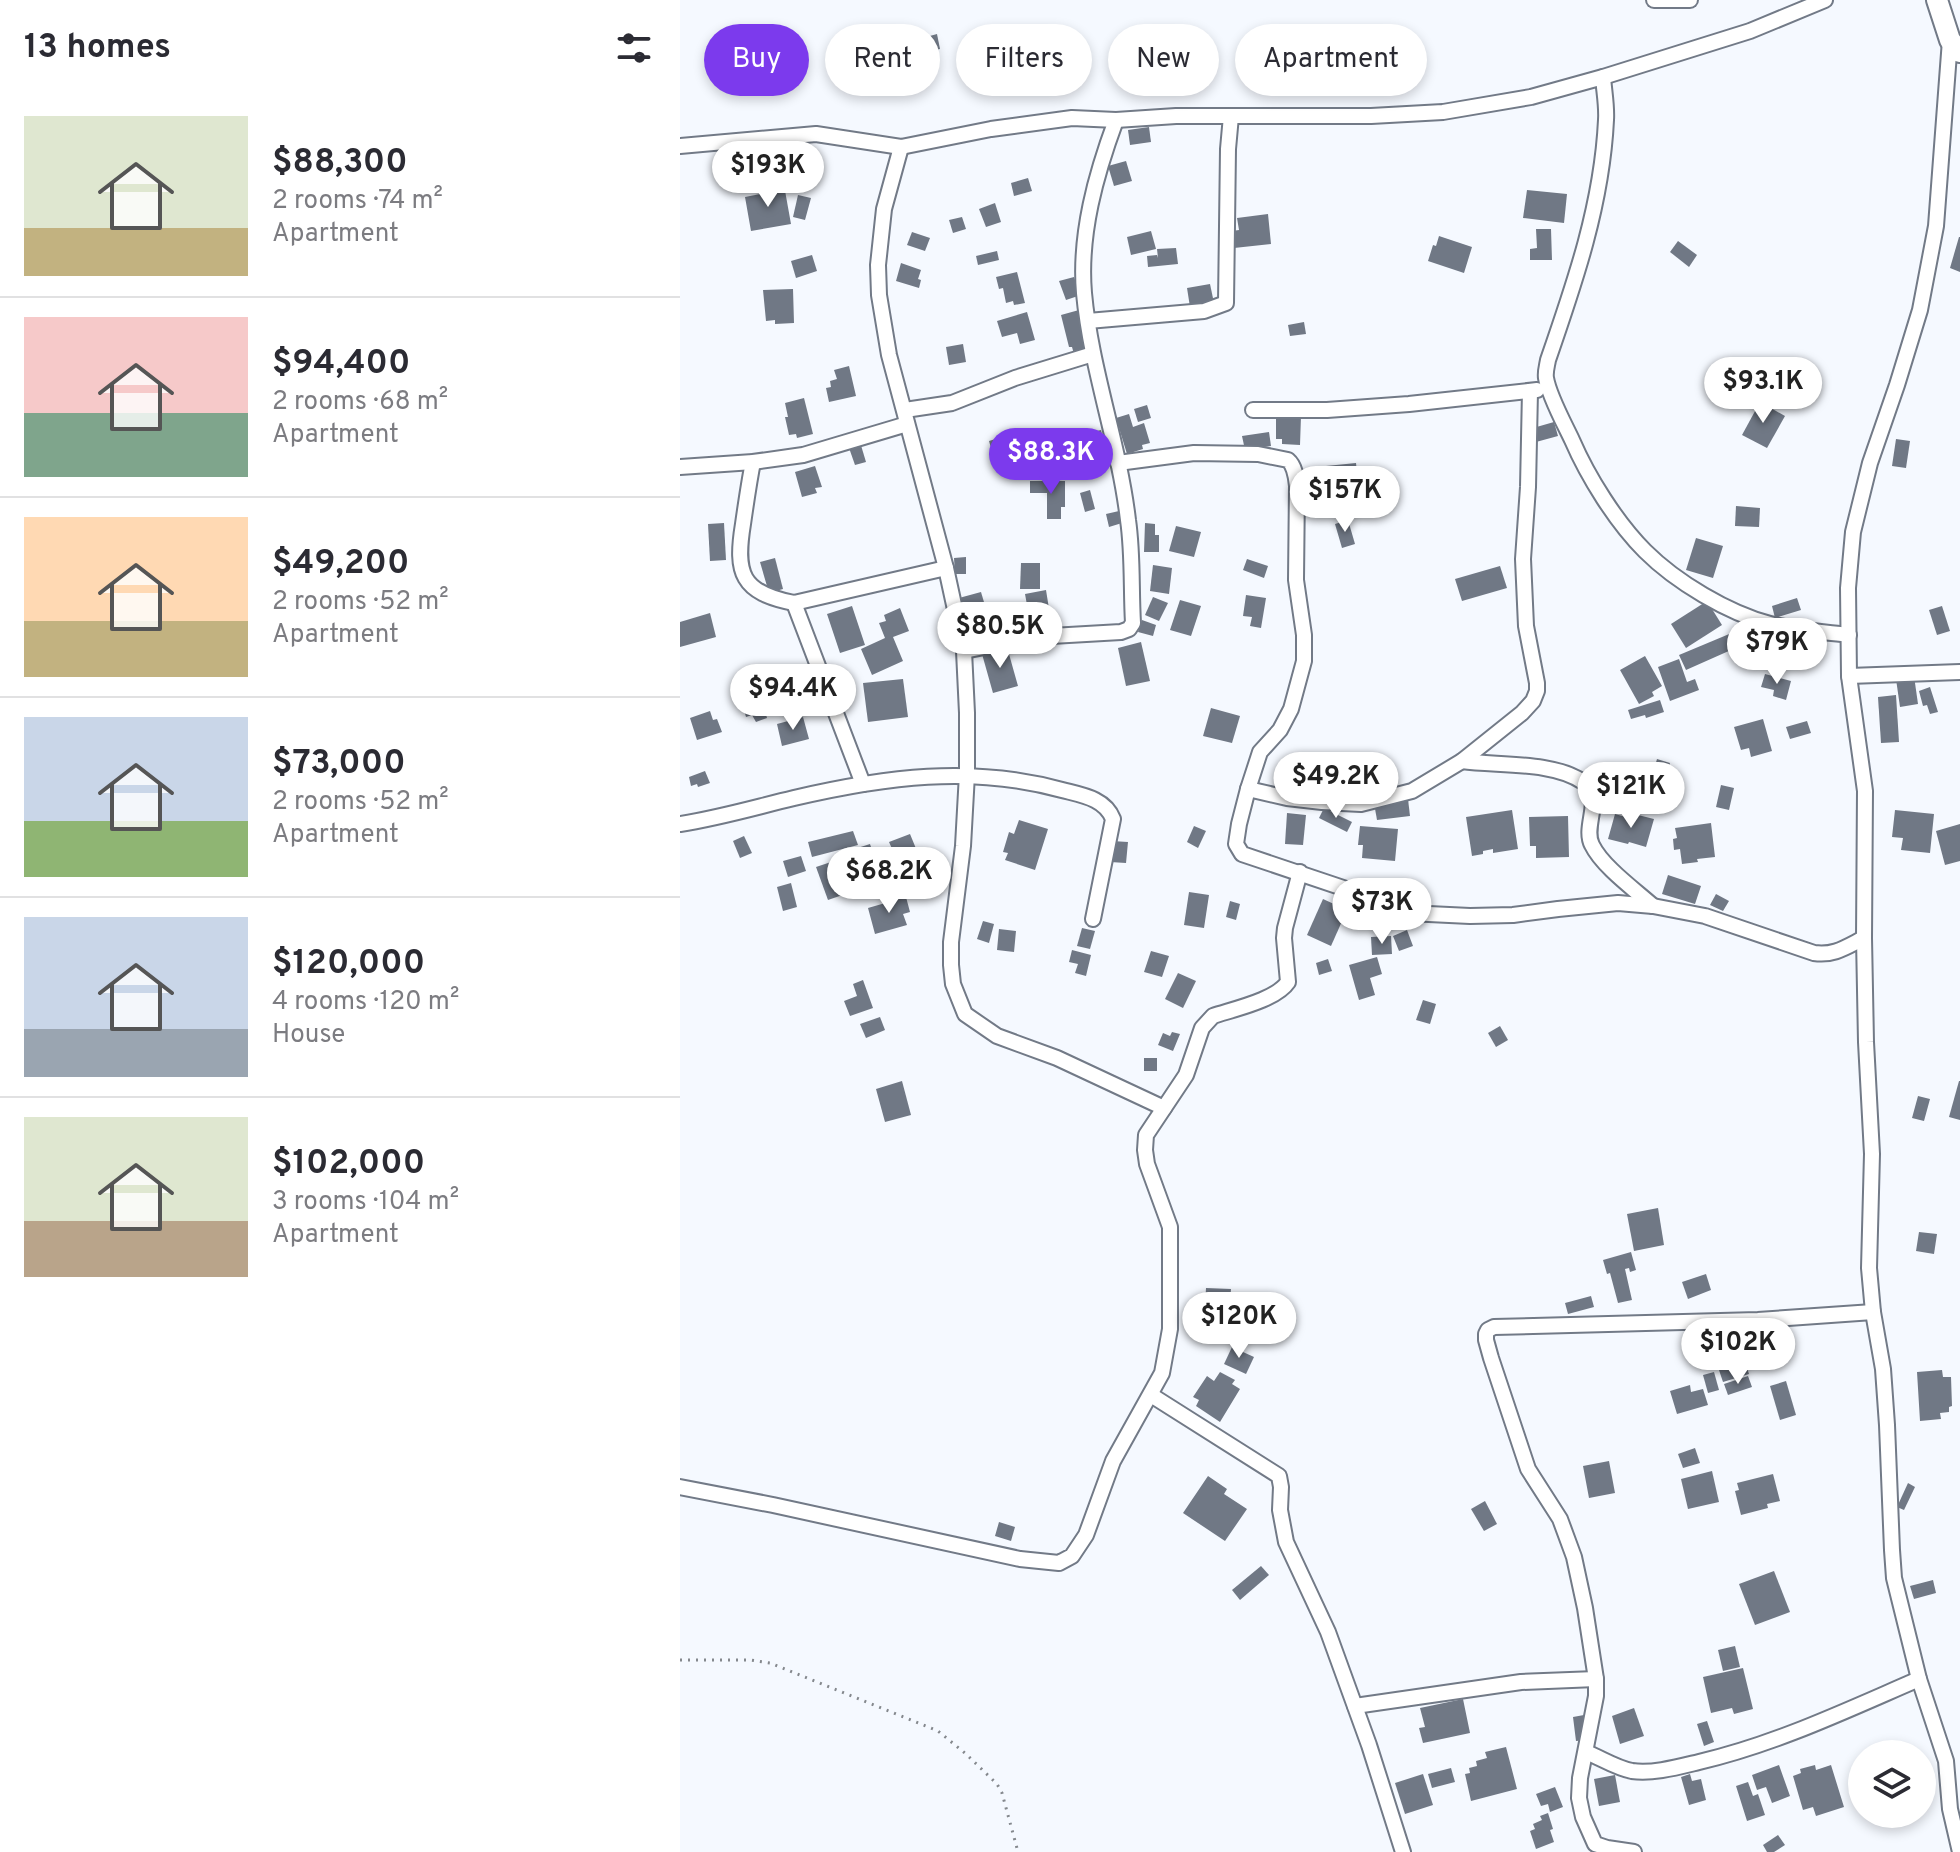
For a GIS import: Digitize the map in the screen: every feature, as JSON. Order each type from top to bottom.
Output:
[{"type":"street","points":[[1654,0],[1690,0]]},
{"type":"street","points":[[680,146],[816,134],[901,147],[991,129],[1072,118],[1371,116],[1443,112],[1531,97],[1603,77],[1750,31],[1825,0]]},
{"type":"street","points":[[1937,0],[1955,46],[1936,226],[1920,310],[1870,463],[1853,532],[1848,588],[1849,676],[1865,791],[1866,1042],[1872,1154],[1869,1268],[1883,1369],[1894,1578],[1919,1679],[1946,1761],[1950,1809],[1960,1852]]},
{"type":"street","points":[[1603,77],[1607,118],[1593,212],[1545,376],[1578,455],[1621,523],[1645,552],[1696,591],[1731,610],[1771,624],[1849,635]]},
{"type":"street","points":[[1088,321],[1204,311],[1226,303],[1231,116]]},
{"type":"street","points":[[964,651],[1034,637],[1121,632],[1133,623],[1129,521],[1093,354],[1084,290],[1088,216],[1102,158],[1116,120]]},
{"type":"street","points":[[901,147],[884,209],[878,265],[879,295],[889,355],[946,568],[964,651],[967,774],[963,846],[954,914],[953,984],[965,1014],[997,1036],[1057,1058],[1164,1108]]},
{"type":"street","points":[[680,467],[803,455],[1015,378],[1093,354]]},
{"type":"street","points":[[1253,410],[1327,410],[1409,404],[1549,387]]},
{"type":"street","points":[[1248,789],[1299,799],[1361,804],[1412,791],[1462,761],[1533,701],[1537,691],[1526,626],[1523,559],[1530,391]]},
{"type":"street","points":[[1118,463],[1194,453],[1258,454],[1291,463],[1297,486],[1296,580],[1304,635],[1304,661],[1291,709],[1280,730],[1260,752],[1248,789],[1236,844],[1244,855],[1300,872],[1394,909],[1425,914],[1513,915],[1618,903],[1705,916],[1814,953],[1832,954],[1864,938]]},
{"type":"street","points":[[753,462],[738,552],[740,570],[753,587],[776,599],[794,603],[946,568]]},
{"type":"street","points":[[794,603],[863,784]]},
{"type":"street","points":[[1849,676],[1960,672]]},
{"type":"street","points":[[1462,761],[1551,769],[1586,783],[1593,804],[1589,832],[1591,844],[1613,870],[1653,906]]},
{"type":"street","points":[[680,824],[887,779],[967,774],[1045,785],[1104,804],[1110,812],[1112,824],[1093,919]]},
{"type":"street","points":[[680,1487],[1020,1559],[1059,1563],[1072,1556],[1086,1535],[1113,1461],[1162,1373],[1168,1349],[1170,1227],[1147,1164],[1146,1135],[1186,1075],[1206,1021],[1275,993],[1288,982],[1285,928],[1300,872]]},
{"type":"street","points":[[1634,1852],[1595,1844],[1579,1798],[1596,1696],[1585,1608],[1574,1557],[1560,1519],[1528,1469],[1522,1453],[1486,1340],[1488,1330],[1494,1327],[1758,1320],[1873,1312]]},
{"type":"street","points":[[1151,1395],[1279,1476],[1280,1510],[1286,1542],[1328,1632],[1403,1852]]},
{"type":"street","points":[[1355,1706],[1521,1682],[1596,1679]]},
{"type":"street","points":[[1586,1752],[1631,1771],[1682,1766],[1736,1753],[1785,1736],[1919,1679]]},
{"type":"path","points":[[680,1660],[770,1663],[938,1731],[997,1784],[1018,1852]]},
{"type":"building","points":[[1149,127],[1151,142],[1130,145],[1128,130]]},
{"type":"building","points":[[1126,161],[1132,181],[1114,186],[1108,166]]},
{"type":"building","points":[[1028,178],[1032,191],[1014,196],[1011,183]]},
{"type":"building","points":[[784,185],[791,224],[751,231],[745,197],[771,192],[771,188]]},
{"type":"building","points":[[1527,190],[1567,194],[1564,223],[1523,218]]},
{"type":"building","points":[[798,195],[811,198],[805,220],[793,217]]},
{"type":"building","points":[[995,203],[1001,222],[986,227],[979,209]]},
{"type":"building","points":[[1268,214],[1271,244],[1234,248],[1232,231],[1239,230],[1237,218]]},
{"type":"building","points":[[962,217],[966,229],[953,233],[949,220]]},
{"type":"building","points":[[1536,229],[1551,229],[1552,260],[1530,260],[1530,249],[1537,248]]},
{"type":"building","points":[[1151,231],[1156,249],[1131,255],[1127,237]]},
{"type":"building","points":[[912,232],[930,238],[925,251],[907,245]]},
{"type":"building","points":[[1439,236],[1472,247],[1464,273],[1428,261]]},
{"type":"building","points":[[1960,237],[1960,272],[1950,268]]},
{"type":"building","points":[[1678,241],[1697,255],[1689,267],[1670,252]]},
{"type":"building","points":[[1176,248],[1178,264],[1148,267],[1147,256],[1157,255],[1158,258],[1157,249]]},
{"type":"building","points":[[997,251],[999,260],[978,265],[976,256]]},
{"type":"building","points":[[812,255],[817,271],[796,278],[791,261]]},
{"type":"building","points":[[901,263],[921,270],[919,288],[896,281]]},
{"type":"building","points":[[1017,272],[1025,303],[1014,305],[1013,301],[1006,303],[1003,288],[999,289],[996,277]]},
{"type":"building","points":[[1074,277],[1078,296],[1066,300],[1059,281]]},
{"type":"building","points":[[1210,284],[1214,303],[1190,307],[1187,288]]},
{"type":"building","points":[[793,289],[794,323],[766,321],[763,290]]},
{"type":"building","points":[[1079,310],[1089,351],[1074,354],[1072,347],[1069,347],[1061,315]]},
{"type":"building","points":[[1027,312],[1035,340],[1020,344],[1017,333],[1002,337],[997,321]]},
{"type":"building","points":[[1304,322],[1306,334],[1290,336],[1288,325]]},
{"type":"building","points":[[963,344],[966,362],[949,365],[946,347]]},
{"type":"building","points":[[849,366],[856,396],[829,402],[826,388],[831,387],[830,381],[837,379],[834,370]]},
{"type":"building","points":[[804,398],[813,434],[797,438],[796,434],[789,435],[785,403]]},
{"type":"building","points":[[1760,402],[1785,416],[1767,448],[1742,435]]},
{"type":"building","points":[[1147,405],[1151,418],[1138,422],[1134,409]]},
{"type":"building","points":[[1129,414],[1133,427],[1144,423],[1150,443],[1127,454],[1116,418]]},
{"type":"building","points":[[1276,415],[1301,416],[1300,445],[1282,444],[1282,439],[1276,439]]},
{"type":"building","points":[[1554,422],[1558,436],[1536,442],[1533,428]]},
{"type":"building","points":[[1101,430],[1108,462],[1072,470],[1065,438]]},
{"type":"building","points":[[1269,432],[1271,446],[1245,450],[1242,436]]},
{"type":"building","points":[[1015,433],[1020,450],[994,458],[989,441]]},
{"type":"building","points":[[1896,439],[1910,441],[1906,468],[1892,466]]},
{"type":"building","points":[[860,442],[866,462],[855,465],[848,445]]},
{"type":"building","points":[[1356,463],[1359,492],[1329,495],[1326,466]]},
{"type":"building","points":[[815,466],[822,487],[815,488],[817,493],[802,497],[795,472]]},
{"type":"building","points":[[1030,481],[1065,481],[1065,507],[1061,507],[1061,519],[1047,519],[1047,493],[1030,493]]},
{"type":"building","points":[[1090,490],[1095,509],[1085,512],[1080,493]]},
{"type":"building","points":[[1736,506],[1760,508],[1759,527],[1735,526]]},
{"type":"building","points":[[1119,511],[1122,523],[1109,527],[1106,514]]},
{"type":"building","points":[[1348,520],[1355,544],[1342,548],[1335,524]]},
{"type":"building","points":[[724,523],[726,560],[710,561],[708,524]]},
{"type":"building","points":[[1145,523],[1155,524],[1155,535],[1159,535],[1159,552],[1144,552]]},
{"type":"building","points":[[1176,526],[1201,532],[1194,557],[1169,551]]},
{"type":"building","points":[[1696,538],[1723,546],[1713,578],[1686,570]]},
{"type":"building","points":[[966,557],[966,574],[955,574],[954,558]]},
{"type":"building","points":[[775,558],[783,589],[769,593],[760,562]]},
{"type":"building","points":[[1247,559],[1268,566],[1264,578],[1243,570]]},
{"type":"building","points":[[1021,563],[1040,563],[1040,589],[1020,589]]},
{"type":"building","points":[[1153,565],[1172,568],[1169,594],[1150,591]]},
{"type":"building","points":[[1500,566],[1507,588],[1462,601],[1455,579]]},
{"type":"building","points":[[1046,590],[1050,615],[1029,616],[1025,594]]},
{"type":"building","points":[[981,592],[989,619],[966,625],[959,598]]},
{"type":"building","points":[[1246,595],[1266,598],[1261,628],[1250,626],[1252,617],[1243,616]]},
{"type":"building","points":[[1153,597],[1168,603],[1159,621],[1145,615]]},
{"type":"building","points":[[1797,598],[1801,610],[1775,618],[1772,606]]},
{"type":"building","points":[[1180,600],[1201,606],[1191,636],[1170,630]]},
{"type":"building","points":[[1707,601],[1722,625],[1686,648],[1671,624]]},
{"type":"building","points":[[852,606],[865,645],[840,653],[827,614]]},
{"type":"building","points":[[1942,606],[1950,631],[1937,635],[1929,610]]},
{"type":"building","points":[[900,608],[909,631],[893,637],[903,661],[872,675],[861,649],[885,638],[879,623],[886,621],[884,615]]},
{"type":"building","points":[[710,613],[716,637],[680,647],[680,622]]},
{"type":"building","points":[[1142,620],[1156,625],[1153,636],[1138,632]]},
{"type":"building","points":[[1734,632],[1740,646],[1686,670],[1679,655]]},
{"type":"building","points":[[1141,642],[1150,681],[1126,686],[1118,648]]},
{"type":"building","points":[[1007,647],[1018,686],[993,693],[982,654]]},
{"type":"building","points":[[1645,656],[1662,686],[1652,692],[1654,696],[1639,704],[1620,670]]},
{"type":"building","points":[[1679,659],[1687,682],[1695,679],[1699,690],[1670,701],[1658,667]]},
{"type":"building","points":[[1768,659],[1789,659],[1789,670],[1768,670]]},
{"type":"building","points":[[1765,674],[1791,681],[1786,700],[1773,696],[1774,690],[1761,687]]},
{"type":"building","points":[[1914,676],[1918,704],[1900,707],[1896,679]]},
{"type":"building","points":[[903,679],[908,717],[868,722],[863,683]]},
{"type":"building","points":[[1930,687],[1938,712],[1930,714],[1927,705],[1923,706],[1919,691]]},
{"type":"building","points":[[1896,695],[1899,742],[1881,743],[1878,697]]},
{"type":"building","points":[[762,700],[767,718],[756,722],[752,715],[746,717],[743,706]]},
{"type":"building","points":[[1660,700],[1664,712],[1631,719],[1628,710]]},
{"type":"building","points":[[1211,708],[1240,716],[1232,743],[1203,736]]},
{"type":"building","points":[[710,711],[722,732],[697,740],[690,718]]},
{"type":"building","points":[[803,717],[809,739],[782,746],[777,724]]},
{"type":"building","points":[[1763,719],[1772,751],[1751,757],[1749,748],[1741,750],[1734,727]]},
{"type":"building","points":[[1807,721],[1811,733],[1790,739],[1786,727]]},
{"type":"building","points":[[1657,759],[1670,763],[1666,777],[1676,780],[1672,794],[1649,787]]},
{"type":"building","points":[[705,771],[710,783],[691,786],[689,777]]},
{"type":"building","points":[[1322,775],[1322,790],[1293,791],[1293,776]]},
{"type":"building","points":[[1721,785],[1734,788],[1729,810],[1716,807]]},
{"type":"building","points":[[1408,799],[1410,816],[1377,820],[1374,803]]},
{"type":"building","points":[[1324,808],[1352,822],[1347,832],[1319,818]]},
{"type":"building","points":[[1512,810],[1518,849],[1493,853],[1493,849],[1472,856],[1466,817]]},
{"type":"building","points":[[1895,810],[1934,814],[1930,853],[1901,850],[1903,838],[1892,837]]},
{"type":"building","points":[[1287,813],[1306,815],[1303,845],[1285,844]]},
{"type":"building","points":[[1615,814],[1633,819],[1634,814],[1654,819],[1646,847],[1608,839]]},
{"type":"building","points":[[1568,816],[1569,857],[1536,858],[1536,846],[1530,846],[1529,817]]},
{"type":"building","points":[[1019,820],[1048,829],[1035,870],[1005,860],[1008,853],[1003,852],[1009,832],[1014,834]]},
{"type":"building","points":[[1711,823],[1715,857],[1682,864],[1680,849],[1674,850],[1673,839],[1677,838],[1675,828]]},
{"type":"building","points":[[1960,824],[1960,861],[1945,865],[1936,831]]},
{"type":"building","points":[[1194,826],[1206,831],[1198,848],[1187,842]]},
{"type":"building","points":[[1360,826],[1398,829],[1395,861],[1362,858],[1363,845],[1358,845]]},
{"type":"building","points":[[853,831],[858,845],[812,857],[808,842]]},
{"type":"building","points":[[910,834],[917,851],[911,854],[913,859],[901,864],[889,842]]},
{"type":"building","points":[[744,836],[752,853],[740,858],[733,841]]},
{"type":"building","points":[[1112,841],[1128,842],[1126,863],[1110,862]]},
{"type":"building","points":[[870,844],[874,856],[846,865],[842,853]]},
{"type":"building","points":[[801,856],[806,871],[788,877],[783,861]]},
{"type":"building","points":[[843,858],[854,891],[828,900],[816,867]]},
{"type":"building","points":[[1668,875],[1701,886],[1695,904],[1662,894]]},
{"type":"building","points":[[791,883],[797,907],[783,911],[777,887]]},
{"type":"building","points":[[1189,892],[1209,895],[1204,928],[1184,925]]},
{"type":"building","points":[[1716,894],[1729,901],[1723,911],[1710,905]]},
{"type":"building","points":[[906,897],[910,912],[903,914],[907,925],[875,934],[868,908]]},
{"type":"building","points":[[1323,899],[1347,910],[1331,946],[1307,935]]},
{"type":"building","points":[[1230,901],[1240,904],[1236,920],[1226,917]]},
{"type":"building","points":[[983,921],[994,924],[989,943],[977,939]]},
{"type":"building","points":[[1082,928],[1095,931],[1090,949],[1077,946]]},
{"type":"building","points":[[999,929],[1016,931],[1014,952],[997,950]]},
{"type":"building","points":[[1407,930],[1413,946],[1399,951],[1393,936]]},
{"type":"building","points":[[1391,936],[1392,954],[1372,955],[1371,937]]},
{"type":"building","points":[[1072,950],[1091,955],[1086,976],[1075,973],[1078,964],[1069,962]]},
{"type":"building","points":[[1151,951],[1169,956],[1162,977],[1144,972]]},
{"type":"building","points":[[1377,957],[1382,974],[1370,978],[1375,995],[1359,1000],[1349,965]]},
{"type":"building","points":[[1328,959],[1332,971],[1319,975],[1316,963]]},
{"type":"building","points":[[1178,973],[1196,981],[1183,1008],[1165,999]]},
{"type":"building","points":[[863,980],[873,1008],[850,1016],[844,1001],[857,996],[853,984]]},
{"type":"building","points":[[1423,1000],[1436,1004],[1430,1024],[1416,1020]]},
{"type":"building","points":[[880,1017],[885,1030],[866,1038],[860,1024]]},
{"type":"building","points":[[1500,1026],[1508,1040],[1496,1047],[1488,1033]]},
{"type":"building","points":[[1172,1032],[1180,1034],[1173,1051],[1158,1045],[1163,1033],[1170,1036]]},
{"type":"building","points":[[1144,1058],[1157,1058],[1157,1071],[1144,1071]]},
{"type":"building","points":[[902,1081],[911,1115],[885,1122],[876,1089]]},
{"type":"building","points":[[1960,1081],[1960,1120],[1949,1117]]},
{"type":"building","points":[[1918,1096],[1930,1099],[1924,1121],[1912,1118]]},
{"type":"building","points":[[1658,1208],[1664,1245],[1634,1251],[1627,1214]]},
{"type":"building","points":[[1919,1232],[1937,1234],[1934,1254],[1916,1251]]},
{"type":"building","points":[[1631,1252],[1636,1270],[1630,1272],[1629,1268],[1625,1269],[1632,1300],[1618,1303],[1603,1260]]},
{"type":"building","points":[[1706,1274],[1711,1290],[1688,1299],[1682,1282]]},
{"type":"building","points":[[1206,1288],[1231,1289],[1230,1303],[1235,1304],[1234,1318],[1229,1318],[1229,1325],[1204,1324]]},
{"type":"building","points":[[1591,1296],[1594,1307],[1568,1314],[1565,1303]]},
{"type":"building","points":[[1705,1327],[1710,1341],[1695,1346],[1690,1332]]},
{"type":"building","points":[[1232,1347],[1254,1357],[1246,1374],[1224,1364]]},
{"type":"building","points":[[1744,1359],[1749,1374],[1723,1382],[1718,1367]]},
{"type":"building","points":[[1942,1370],[1943,1377],[1951,1377],[1952,1406],[1949,1412],[1940,1413],[1941,1419],[1920,1421],[1917,1372]]},
{"type":"building","points":[[1220,1372],[1235,1380],[1232,1384],[1240,1389],[1220,1422],[1196,1406],[1199,1400],[1193,1397],[1207,1376],[1214,1381]]},
{"type":"building","points":[[1714,1372],[1719,1390],[1708,1393],[1703,1375]]},
{"type":"building","points":[[1748,1376],[1752,1387],[1728,1395],[1724,1384]]},
{"type":"building","points":[[1786,1381],[1796,1415],[1780,1420],[1770,1386]]},
{"type":"building","points":[[1690,1385],[1691,1392],[1703,1389],[1708,1405],[1677,1414],[1670,1391]]},
{"type":"building","points":[[1695,1448],[1700,1463],[1683,1468],[1678,1454]]},
{"type":"building","points":[[1609,1461],[1615,1493],[1589,1498],[1583,1466]]},
{"type":"building","points":[[1712,1471],[1719,1502],[1688,1509],[1681,1479]]},
{"type":"building","points":[[1773,1474],[1780,1501],[1767,1504],[1768,1508],[1741,1515],[1735,1491],[1739,1490],[1737,1483]]},
{"type":"building","points":[[1208,1476],[1227,1489],[1224,1494],[1247,1509],[1225,1541],[1183,1513]]},
{"type":"building","points":[[1908,1483],[1915,1487],[1904,1510],[1897,1507]]},
{"type":"building","points":[[1485,1501],[1497,1524],[1484,1531],[1471,1509]]},
{"type":"building","points":[[999,1522],[1015,1527],[1011,1541],[995,1536]]},
{"type":"building","points":[[1261,1566],[1269,1575],[1240,1600],[1232,1590]]},
{"type":"building","points":[[1774,1571],[1790,1612],[1755,1625],[1739,1584]]},
{"type":"building","points":[[1933,1580],[1936,1593],[1914,1599],[1910,1586]]},
{"type":"building","points":[[1735,1646],[1740,1667],[1723,1671],[1718,1650]]},
{"type":"building","points":[[1743,1668],[1753,1709],[1734,1714],[1732,1708],[1711,1713],[1703,1677]]},
{"type":"building","points":[[1463,1699],[1470,1733],[1423,1743],[1419,1728],[1425,1727],[1420,1708]]},
{"type":"building","points":[[1634,1708],[1644,1736],[1620,1744],[1612,1716]]},
{"type":"building","points":[[1584,1715],[1587,1740],[1576,1741],[1573,1717]]},
{"type":"building","points":[[1707,1721],[1714,1742],[1704,1746],[1697,1724]]},
{"type":"building","points":[[1506,1747],[1517,1789],[1471,1801],[1465,1774],[1470,1773],[1469,1768],[1477,1766],[1476,1761],[1487,1758],[1485,1752]]},
{"type":"building","points":[[1779,1765],[1790,1796],[1772,1803],[1766,1787],[1757,1790],[1752,1775]]},
{"type":"building","points":[[1815,1765],[1816,1770],[1831,1765],[1844,1807],[1816,1816],[1813,1807],[1803,1810],[1793,1776],[1801,1773],[1800,1769]]},
{"type":"building","points":[[1451,1768],[1455,1782],[1432,1788],[1428,1774]]},
{"type":"building","points":[[1423,1774],[1433,1805],[1405,1814],[1395,1783]]},
{"type":"building","points":[[1690,1774],[1692,1781],[1701,1779],[1706,1800],[1689,1805],[1681,1777]]},
{"type":"building","points":[[1615,1775],[1620,1802],[1599,1806],[1594,1779]]},
{"type":"building","points":[[1748,1782],[1753,1796],[1758,1794],[1765,1815],[1747,1821],[1736,1786]]},
{"type":"building","points":[[1555,1787],[1563,1807],[1550,1812],[1548,1804],[1541,1806],[1536,1794]]},
{"type":"building","points":[[1548,1813],[1554,1842],[1536,1849],[1530,1831],[1535,1829],[1533,1824],[1542,1820],[1540,1816]]},
{"type":"building","points":[[1778,1835],[1785,1845],[1774,1852],[1767,1852],[1763,1845]]}]
